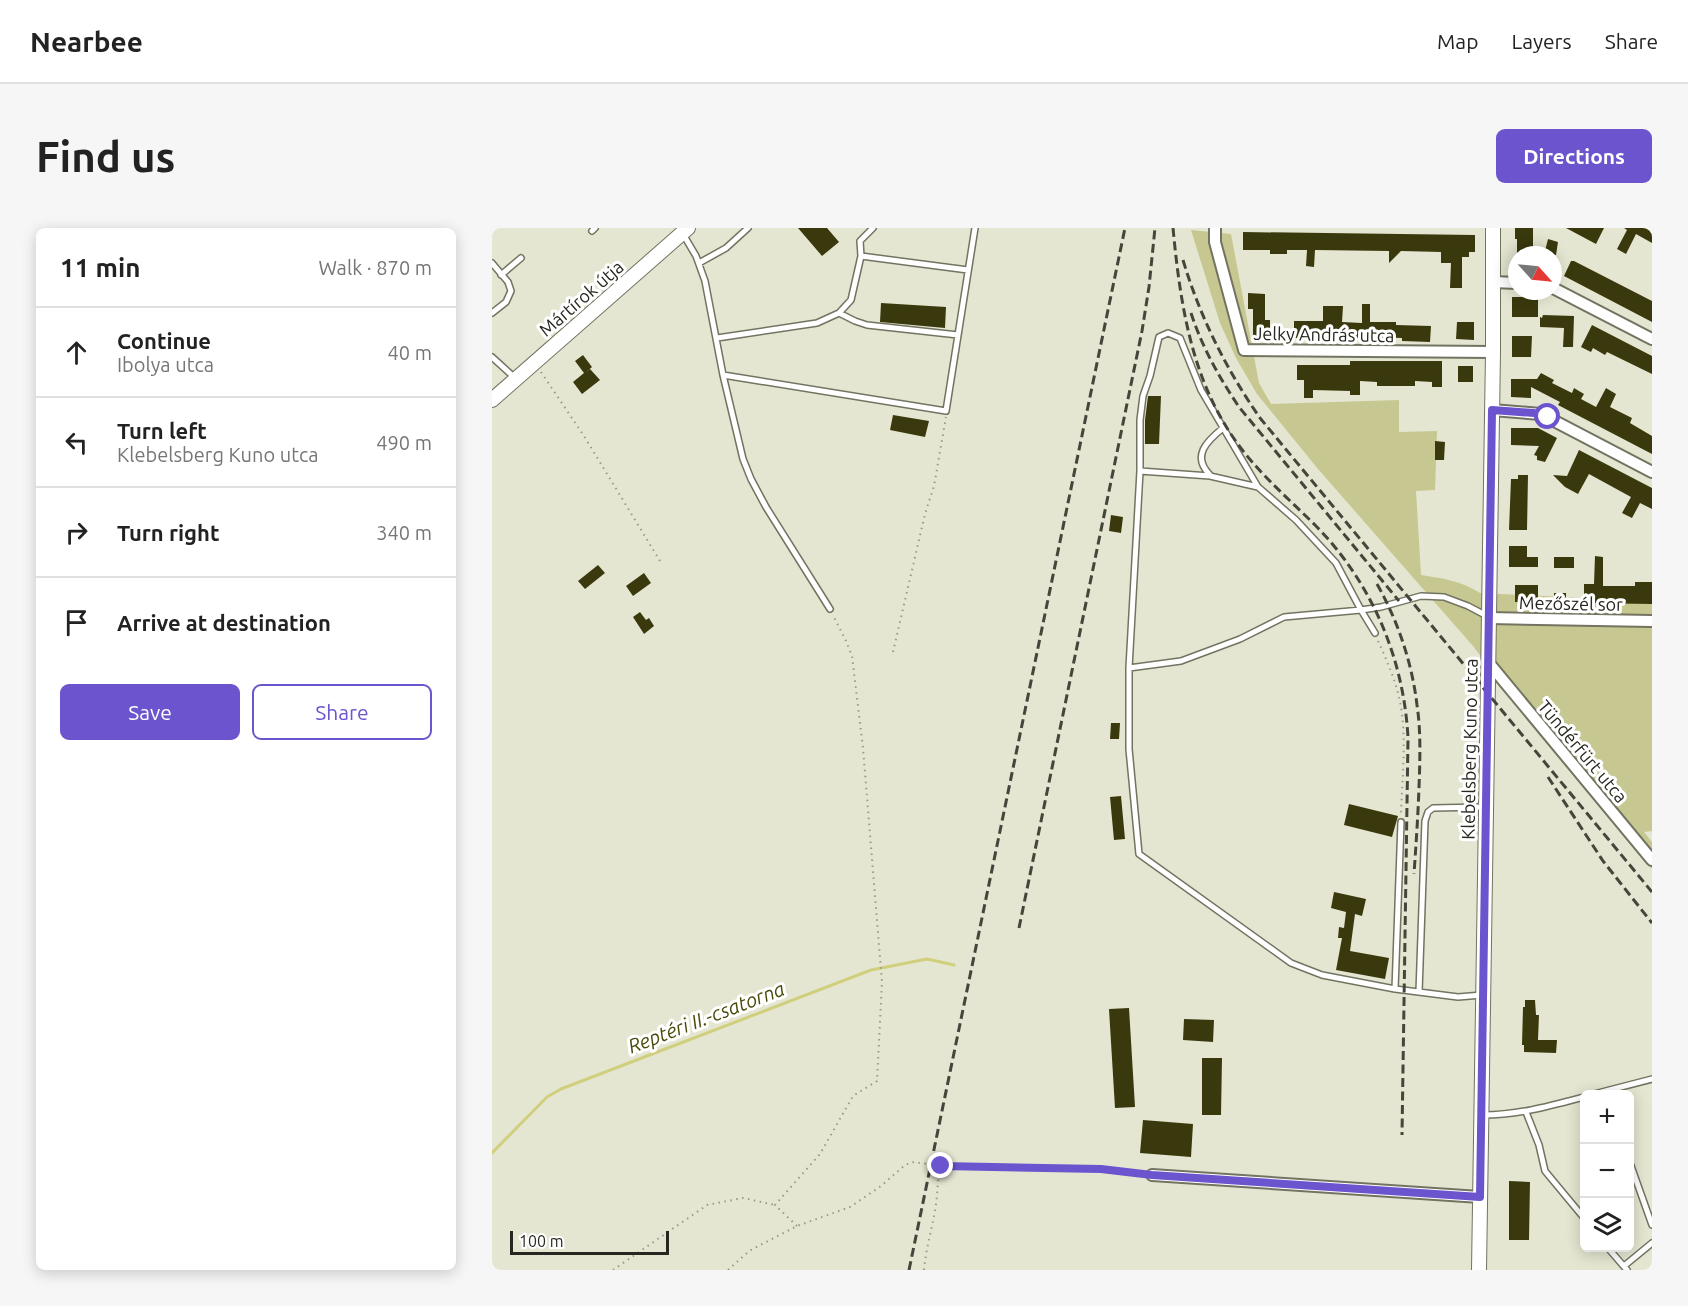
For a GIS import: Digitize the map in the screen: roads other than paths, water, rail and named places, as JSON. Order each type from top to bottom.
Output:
[{"type":"street","name":"Jelky András utca","points":[[1215,228],[1215,242],[1244,350],[1493,352]]},
{"type":"street","name":"Klebelsberg Kuno utca","points":[[1479,1270],[1493,228]]},
{"type":"street","name":"Mártírok útja","points":[[495,397],[685,230]]},
{"type":"street","points":[[1493,282],[1508,283]]},
{"type":"street","points":[[1562,293],[1652,339]]},
{"type":"street","points":[[1492,410],[1541,414],[1652,472]]},
{"type":"street","name":"Mezőszél sor","points":[[1489,618],[1652,621]]},
{"type":"street","name":"Tündérfürt utca","points":[[1488,662],[1652,860]]},
{"type":"street","points":[[1152,1175],[1480,1197]]},
{"type":"lane","points":[[699,264],[726,248],[748,228]]},
{"type":"lane","points":[[717,338],[817,323],[838,313],[851,300],[861,256],[860,241],[873,228]]},
{"type":"lane","points":[[723,375],[946,411],[975,228]]},
{"type":"lane","points":[[685,230],[705,281],[723,375],[743,459],[766,507],[830,609]]},
{"type":"lane","points":[[861,256],[968,270]]},
{"type":"lane","points":[[501,274],[521,258]]},
{"type":"lane","points":[[492,263],[510,286],[510,294],[506,302],[492,313]]},
{"type":"lane","points":[[838,313],[867,325],[958,335]]},
{"type":"lane","points":[[1375,633],[1336,563],[1296,520],[1258,487],[1201,390],[1180,338],[1168,333],[1159,337],[1143,396],[1140,420],[1140,471],[1129,668],[1129,749],[1139,854],[1291,963],[1322,975],[1395,989],[1458,997],[1484,995]]},
{"type":"lane","points":[[492,357],[516,379]]},
{"type":"lane","points":[[1210,476],[1205,470],[1201,455],[1204,445],[1223,428]]},
{"type":"lane","points":[[1140,471],[1210,476],[1258,487]]},
{"type":"lane","points":[[1129,668],[1181,661],[1240,639],[1284,618],[1361,610],[1421,596],[1457,601],[1489,618]]},
{"type":"lane","points":[[1419,992],[1425,820],[1428,812],[1433,808],[1486,807]]},
{"type":"lane","points":[[1395,989],[1401,822]]},
{"type":"lane","points":[[1614,1090],[1652,1079]]},
{"type":"lane","points":[[1481,1115],[1526,1112],[1580,1098]]},
{"type":"lane","points":[[1526,1112],[1539,1145],[1545,1171],[1580,1213]]},
{"type":"lane","points":[[1634,1176],[1652,1225]]},
{"type":"lane","points":[[1611,1252],[1625,1268],[1652,1243]]},
{"type":"waterway","name":"Reptéri II.-csatorna","points":[[492,1153],[547,1097],[561,1089],[871,970],[927,959],[954,965]]},
{"type":"railway","points":[[909,1270],[1125,228]]},
{"type":"railway","points":[[1019,928],[1142,331],[1155,228]]},
{"type":"railway","points":[[1173,228],[1179,284],[1190,338],[1198,365],[1220,416],[1253,463],[1316,526],[1353,572],[1382,624],[1400,680],[1408,738],[1402,1135]]},
{"type":"railway","points":[[1183,260],[1197,302],[1215,342],[1236,381],[1260,418],[1652,892]]},
{"type":"railway","points":[[1191,313],[1212,362],[1239,407],[1399,601]]},
{"type":"railway","points":[[1377,584],[1403,643],[1412,674],[1417,705],[1420,756],[1414,874]]},
{"type":"railway","points":[[1548,777],[1603,861],[1652,923]]}]
